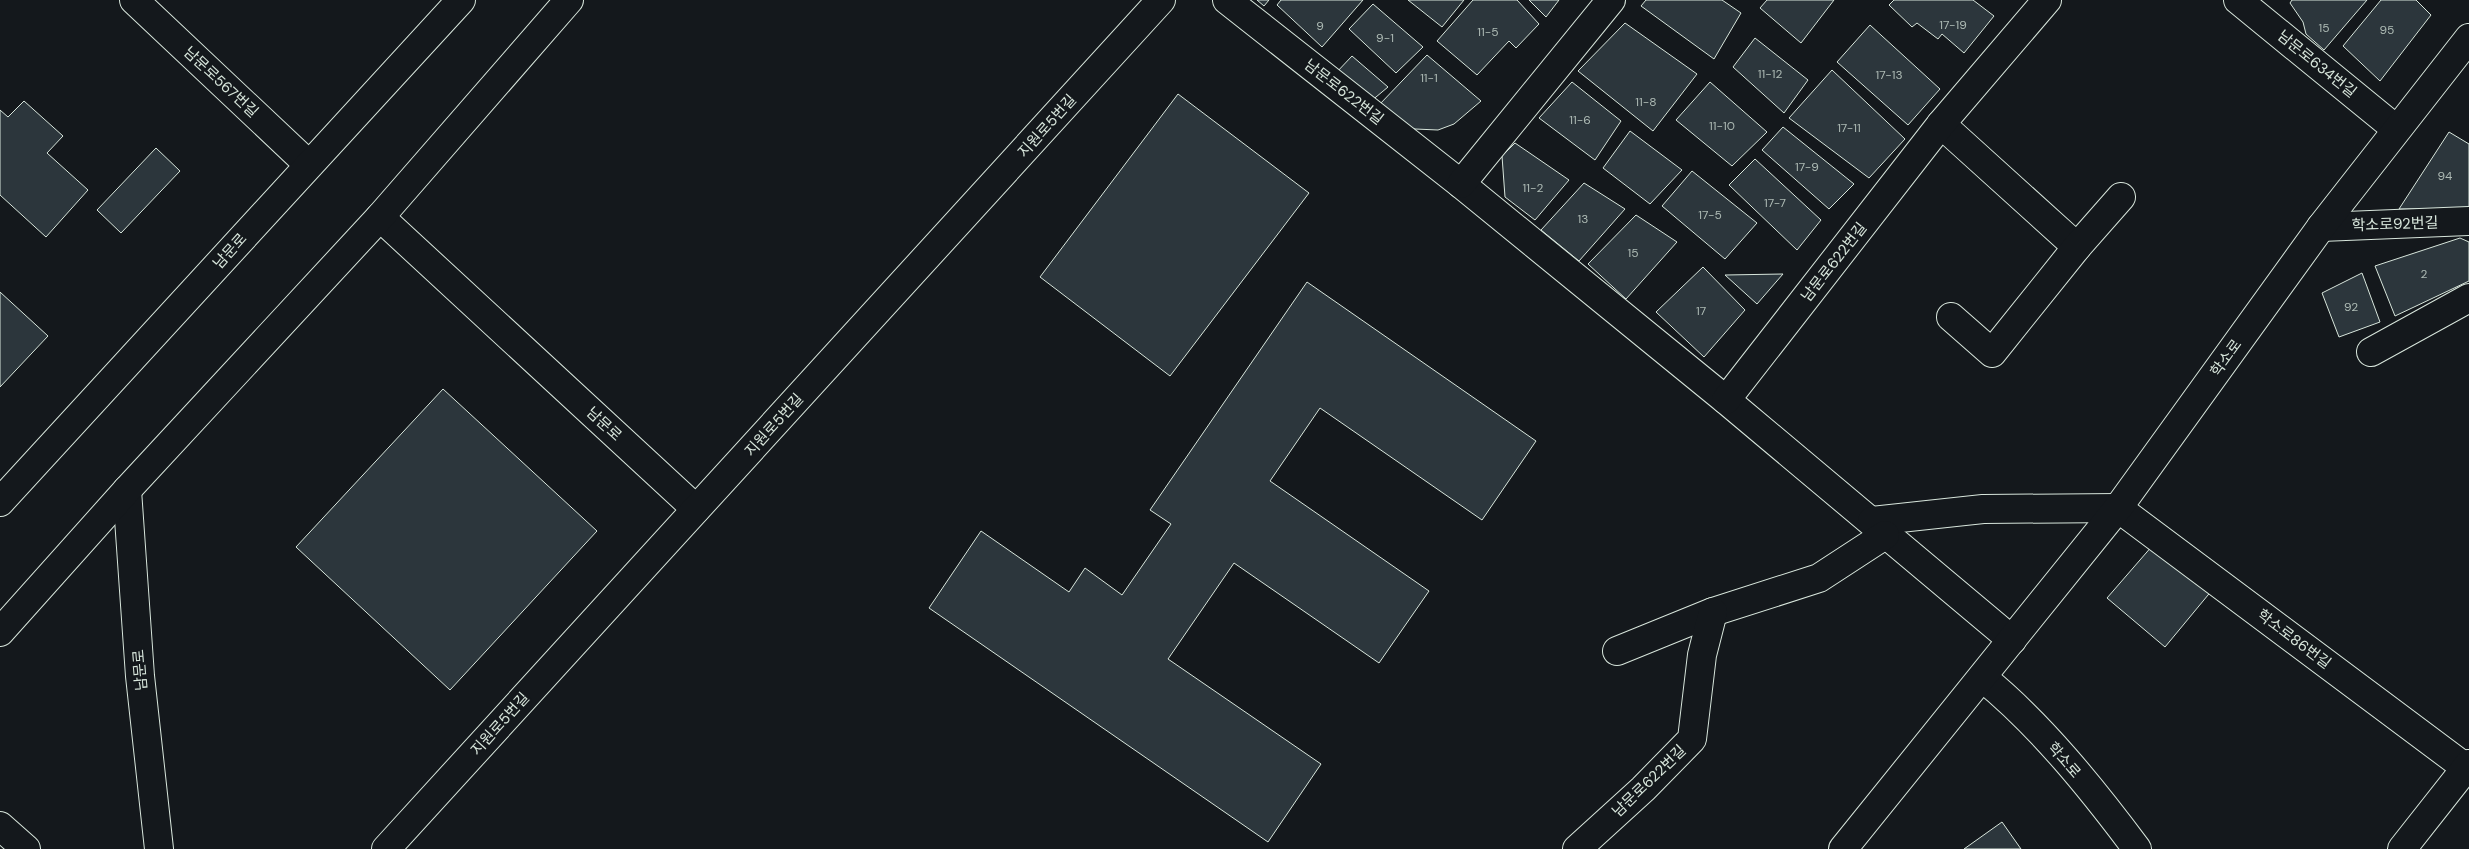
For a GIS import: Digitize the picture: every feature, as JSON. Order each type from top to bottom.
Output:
[{"type":"street","name":"남문로567번길","points":[[134,0],[308,164]]},
{"type":"street","name":"남문로","points":[[0,502],[308,164],[461,0]]},
{"type":"street","points":[[0,632],[127,490],[380,217],[569,0]]},
{"type":"street","name":"지원로5번길","points":[[386,849],[1161,0]]},
{"type":"street","name":"남문로622번길","points":[[1226,0],[1461,184],[1726,400],[2012,640]]},
{"type":"street","points":[[1461,184],[1611,0]]},
{"type":"street","name":"남문로622번길","points":[[1726,400],[1941,124],[2047,0]]},
{"type":"street","name":"남문로634번길","points":[[2238,0],[2396,129]]},
{"type":"street","name":"학소로","points":[[1843,849],[1983,678],[2118,508],[2321,227],[2469,38]]},
{"type":"street","points":[[1941,124],[2077,247]]},
{"type":"street","points":[[1951,317],[1992,353],[2077,247],[2121,198]]},
{"type":"street","name":"남문로","points":[[380,217],[696,510]]},
{"type":"street","name":"학소로92번길","points":[[2321,227],[2469,221]]},
{"type":"street","points":[[2370,352],[2469,298]]},
{"type":"street","name":"남문로","points":[[127,490],[140,676],[159,849]]},
{"type":"street","points":[[1617,651],[1713,612],[1819,578],[1879,528],[1983,509],[2118,508]]},
{"type":"street","name":"학소로86번길","points":[[2118,508],[2468,766]]},
{"type":"street","name":"남문로622번길","points":[[1576,849],[1643,789],[1692,739],[1702,655],[1713,612]]},
{"type":"street","name":"학소로","points":[[1983,678],[2014,703],[2110,813],[2137,849]]},
{"type":"street","points":[[2402,849],[2468,766]]},
{"type":"street","points":[[0,826],[26,849]]},
{"type":"building","points":[[1257,0],[1269,0],[1264,6]]},
{"type":"building","points":[[1281,0],[1363,0],[1322,47],[1277,5]]},
{"type":"building","points":[[1408,0],[1464,0],[1442,27]]},
{"type":"building","points":[[1473,0],[1517,0],[1539,24],[1516,48],[1509,41],[1477,75],[1437,41]]},
{"type":"building","points":[[1529,0],[1559,0],[1546,17]]},
{"type":"building","points":[[1646,0],[1722,0],[1741,13],[1714,59],[1641,6]]},
{"type":"building","points":[[1767,0],[1834,0],[1801,43],[1760,8]]},
{"type":"building","points":[[1894,0],[1973,0],[1994,16],[1964,53],[1942,34],[1938,39],[1917,23],[1912,27],[1889,5]]},
{"type":"building","points":[[2292,0],[2367,0],[2324,50],[2306,34],[2303,22],[2290,3]]},
{"type":"building","points":[[2381,0],[2416,0],[2431,15],[2380,81],[2343,46]]},
{"type":"building","points":[[1373,4],[1423,47],[1396,73],[1349,29]]},
{"type":"building","points":[[1625,23],[1697,74],[1653,131],[1578,71]]},
{"type":"building","points":[[1870,25],[1940,89],[1908,125],[1837,62]]},
{"type":"building","points":[[1755,38],[1808,80],[1784,113],[1733,67]]},
{"type":"building","points":[[1427,55],[1481,101],[1454,124],[1438,130],[1415,129],[1395,121],[1379,105]]},
{"type":"building","points":[[1352,56],[1388,87],[1370,102],[1335,74]]},
{"type":"building","points":[[1832,70],[1905,139],[1869,178],[1789,118]]},
{"type":"building","points":[[1572,82],[1621,121],[1595,160],[1539,118]]},
{"type":"building","points":[[1710,82],[1767,132],[1732,166],[1676,120]]},
{"type":"building","points":[[1178,94],[1309,193],[1170,376],[1040,277]]},
{"type":"building","points":[[24,101],[63,136],[47,153],[88,190],[46,237],[0,195],[0,110],[8,117]]},
{"type":"building","points":[[1783,127],[1854,184],[1829,209],[1762,150]]},
{"type":"building","points":[[1630,131],[1682,170],[1650,204],[1603,168]]},
{"type":"building","points":[[2449,132],[2469,144],[2469,209],[2399,209]]},
{"type":"building","points":[[1515,143],[1569,180],[1535,220],[1505,197],[1502,156]]},
{"type":"building","points":[[156,148],[180,171],[121,233],[97,210]]},
{"type":"building","points":[[1755,159],[1821,220],[1797,250],[1729,185]]},
{"type":"building","points":[[1692,171],[1757,223],[1725,259],[1662,206]]},
{"type":"building","points":[[1584,183],[1625,209],[1579,261],[1541,230]]},
{"type":"building","points":[[1636,215],[1677,242],[1626,299],[1588,264]]},
{"type":"building","points":[[2460,238],[2469,242],[2469,281],[2395,316],[2375,266]]},
{"type":"building","points":[[1703,267],[1745,310],[1704,357],[1656,312]]},
{"type":"building","points":[[2362,273],[2380,322],[2339,337],[2322,293]]},
{"type":"building","points":[[1783,274],[1757,304],[1725,275]]},
{"type":"building","points":[[1307,282],[1536,441],[1482,520],[1320,408],[1270,481],[1429,591],[1379,663],[1234,563],[1168,659],[1321,764],[1268,842],[929,608],[981,531],[1069,592],[1085,568],[1122,595],[1171,524],[1150,510]]},
{"type":"building","points":[[0,292],[48,336],[0,387]]},
{"type":"building","points":[[443,389],[597,531],[450,690],[296,547]]},
{"type":"building","points":[[2153,545],[2213,589],[2165,647],[2107,598]]},
{"type":"building","points":[[2002,822],[2021,849],[1964,849]]}]
